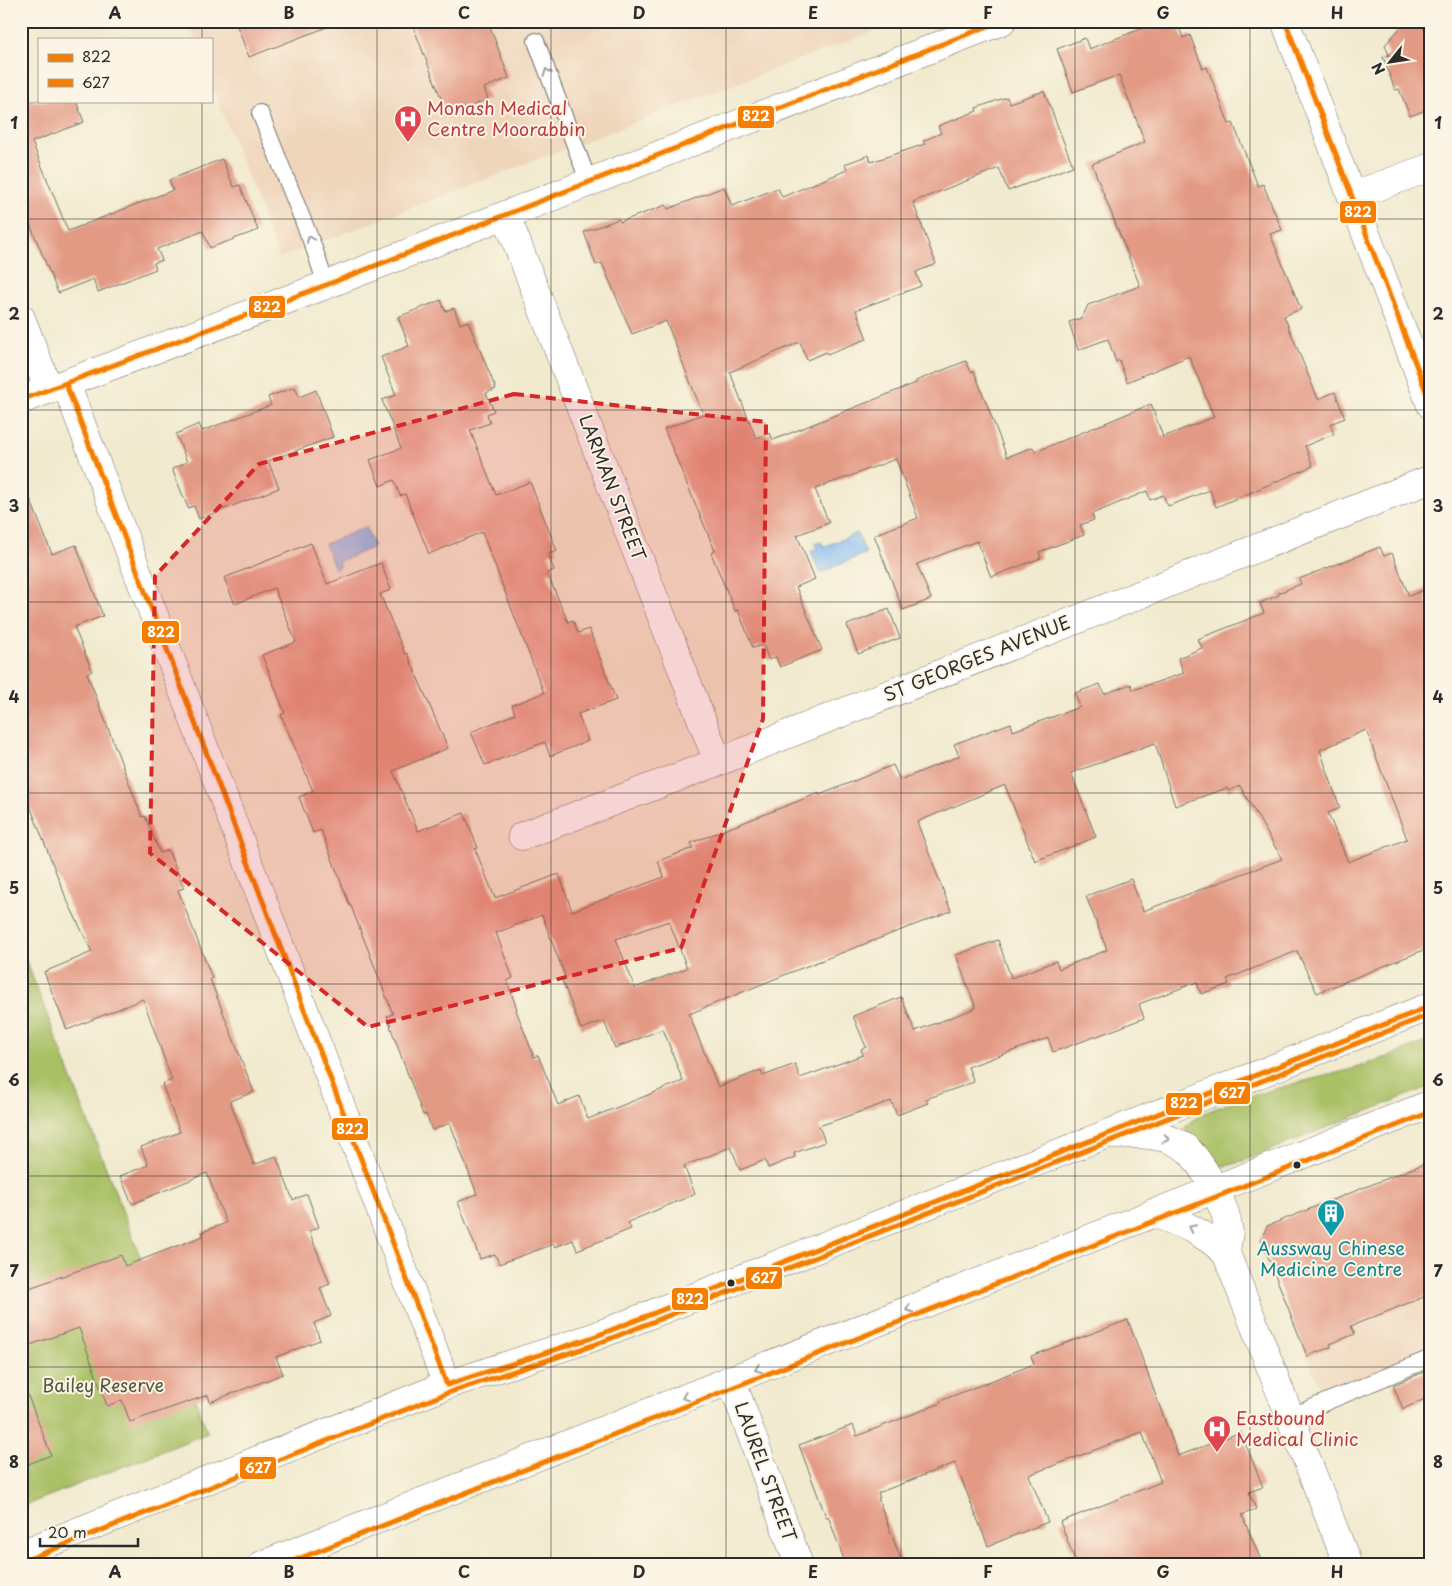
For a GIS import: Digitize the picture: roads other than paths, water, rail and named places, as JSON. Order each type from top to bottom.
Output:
[{"type":"street","points":[[21,400],[326,285],[1002,21]]},
{"type":"street","points":[[1285,21],[1431,405]]},
{"type":"street","points":[[1352,196],[1431,166]]},
{"type":"street","name":"LARMAN STREET","points":[[506,215],[718,762]]},
{"type":"street","points":[[21,318],[58,387],[447,1385]]},
{"type":"street","name":"ST GEORGES AVENUE","points":[[522,836],[718,762],[1431,479]]},
{"type":"street","points":[[21,1554],[447,1385],[591,1338],[1431,1006]]},
{"type":"street","points":[[262,1565],[1431,1104]]},
{"type":"street","points":[[1100,1136],[1131,1134],[1154,1136],[1170,1140],[1189,1152],[1215,1189],[1225,1213],[1229,1232],[1226,1253]]},
{"type":"street","points":[[1153,1213],[1198,1231],[1211,1239],[1226,1253],[1348,1565]]},
{"type":"street","name":"LAUREL STREET","points":[[731,1380],[799,1565]]},
{"type":"lane","points":[[536,41],[589,183]]},
{"type":"lane","points":[[260,113],[314,248],[326,285]]},
{"type":"lane","points":[[1290,1417],[1431,1358]]},
{"type":"water","points":[[366,527],[374,547],[338,562],[340,566],[335,569],[325,544]]},
{"type":"water","points":[[857,533],[866,553],[820,573],[811,551],[817,549],[815,544],[821,542],[824,547]]},
{"type":"place","name":"Monash Medical Centre Moorabbin","points":[[408,143]]},
{"type":"place","name":"Aussway Chinese Medicine Centre","points":[[1331,1237]]},
{"type":"place","name":"Eastbound Medical Clinic","points":[[1217,1453]]},
{"type":"park label","name":"Bailey Reserve","points":[[103,1386]]}]
